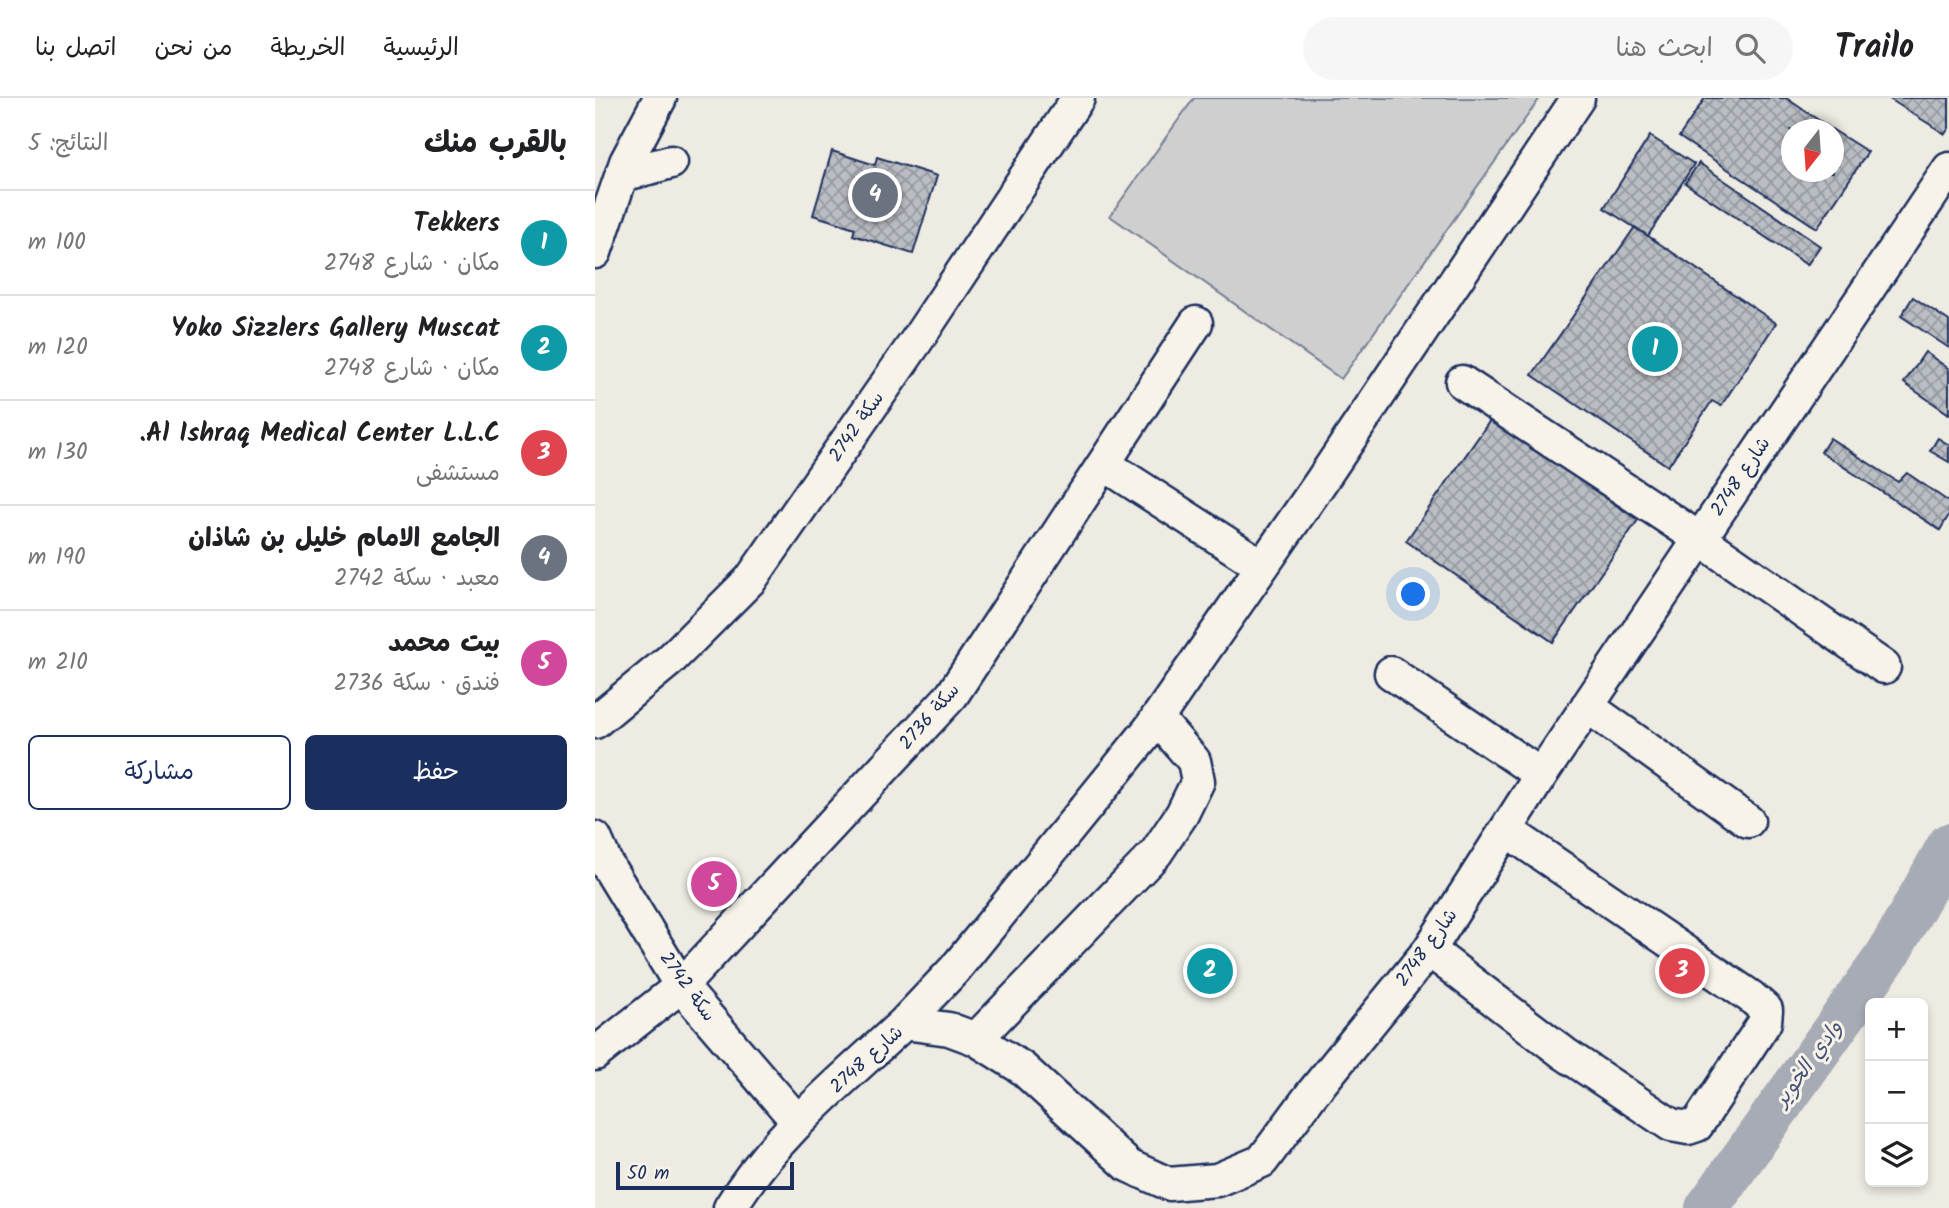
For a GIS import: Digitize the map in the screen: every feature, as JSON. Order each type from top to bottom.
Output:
[{"type":"street","points":[[595,252],[622,174],[660,98]]},
{"type":"street","name":"سكة 2742","points":[[595,722],[670,660],[751,579],[917,340],[1078,98]]},
{"type":"street","points":[[904,1023],[955,969],[1157,718],[1578,98]]},
{"type":"street","points":[[622,174],[671,162]]},
{"type":"street","name":"شارع 2748","points":[[730,1208],[744,1185],[798,1122],[904,1023],[949,1029],[976,1039],[1022,1068],[1129,1166],[1173,1196],[1262,1161],[1311,1095],[1429,950],[1541,775],[1949,169]]},
{"type":"street","name":"سكة 2736","points":[[595,1054],[681,986],[953,695],[1196,323]]},
{"type":"street","points":[[1462,382],[1700,539],[1884,667]]},
{"type":"street","points":[[1104,464],[1262,566]]},
{"type":"street","points":[[1391,673],[1541,775]]},
{"type":"street","points":[[1587,706],[1748,821]]},
{"type":"street","points":[[976,1039],[1156,853],[1182,814],[1198,781],[1194,761],[1157,718]]},
{"type":"street","points":[[1429,950],[1565,1054],[1671,1125],[1679,1127],[1697,1125],[1765,1022],[1766,1010],[1751,996],[1506,830]]},
{"type":"street","name":"سكة 2742","points":[[595,838],[606,863],[681,986],[798,1122]]},
{"type":"shaded area","points":[[1194,98],[1540,98],[1341,379],[1110,216]]},
{"type":"building","points":[[1705,98],[1786,98],[1817,119],[1781,119],[1781,182],[1844,182],[1844,137],[1868,152],[1817,228],[1679,137]]},
{"type":"building","points":[[1888,98],[1949,98],[1949,128],[1945,134]]},
{"type":"building","points":[[1650,136],[1694,164],[1648,236],[1604,208]]},
{"type":"building","points":[[832,151],[875,165],[877,157],[937,176],[913,254],[853,235],[855,228],[813,215]]},
{"type":"building","points":[[1699,163],[1820,246],[1807,265],[1685,183]]},
{"type":"building","points":[[1635,227],[1776,323],[1721,406],[1712,401],[1668,466],[1532,375]]},
{"type":"building","points":[[1913,297],[1949,321],[1949,348],[1901,316]]},
{"type":"building","points":[[1925,352],[1949,369],[1949,414],[1904,383]]},
{"type":"building","points":[[1491,419],[1638,520],[1553,642],[1406,541]]},
{"type":"building","points":[[1830,438],[1898,482],[1907,473],[1949,502],[1949,515],[1940,530],[1821,452]]},
{"type":"building","points":[[1938,438],[1949,445],[1949,462],[1930,451]]},
{"type":"waterway","name":"وادي الخوير","points":[[1707,1208],[1888,954],[1949,845]]},
{"type":"place","name":"الجامع الامام خليل بن شاذان","points":[[875,195]]},
{"type":"place","name":"Tekkers","points":[[1655,349]]},
{"type":"place","name":"بيت محمد","points":[[714,884]]},
{"type":"place","name":"Yoko Sizzlers Gallery Muscat","points":[[1210,971]]},
{"type":"place","name":"Al Ishraq Medical Center L.L.C.","points":[[1682,971]]}]
